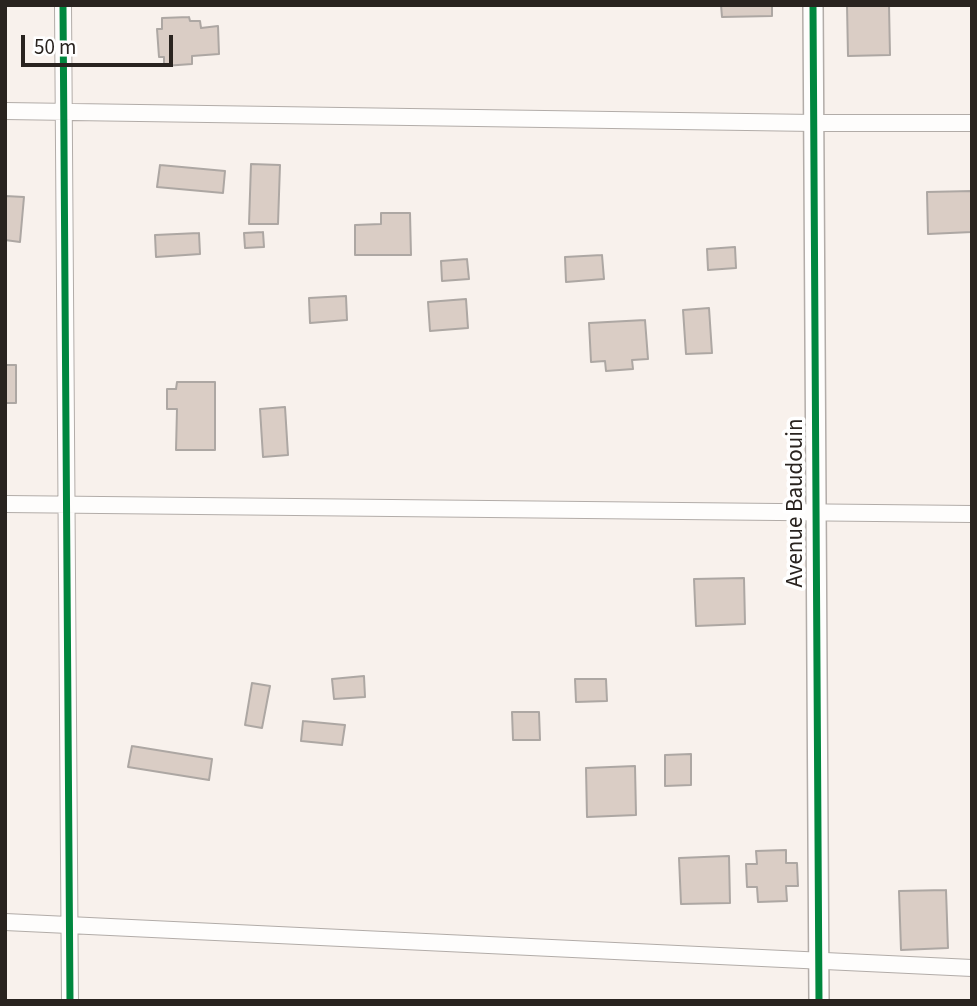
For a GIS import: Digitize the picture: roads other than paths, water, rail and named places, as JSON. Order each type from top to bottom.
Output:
[{"type":"street","points":[[63,5],[70,1001]]},
{"type":"street","name":"Avenue Baudouin","points":[[813,5],[819,1001]]},
{"type":"street","points":[[5,111],[972,124]]},
{"type":"street","points":[[5,504],[972,514]]},
{"type":"street","points":[[5,922],[972,968]]}]
